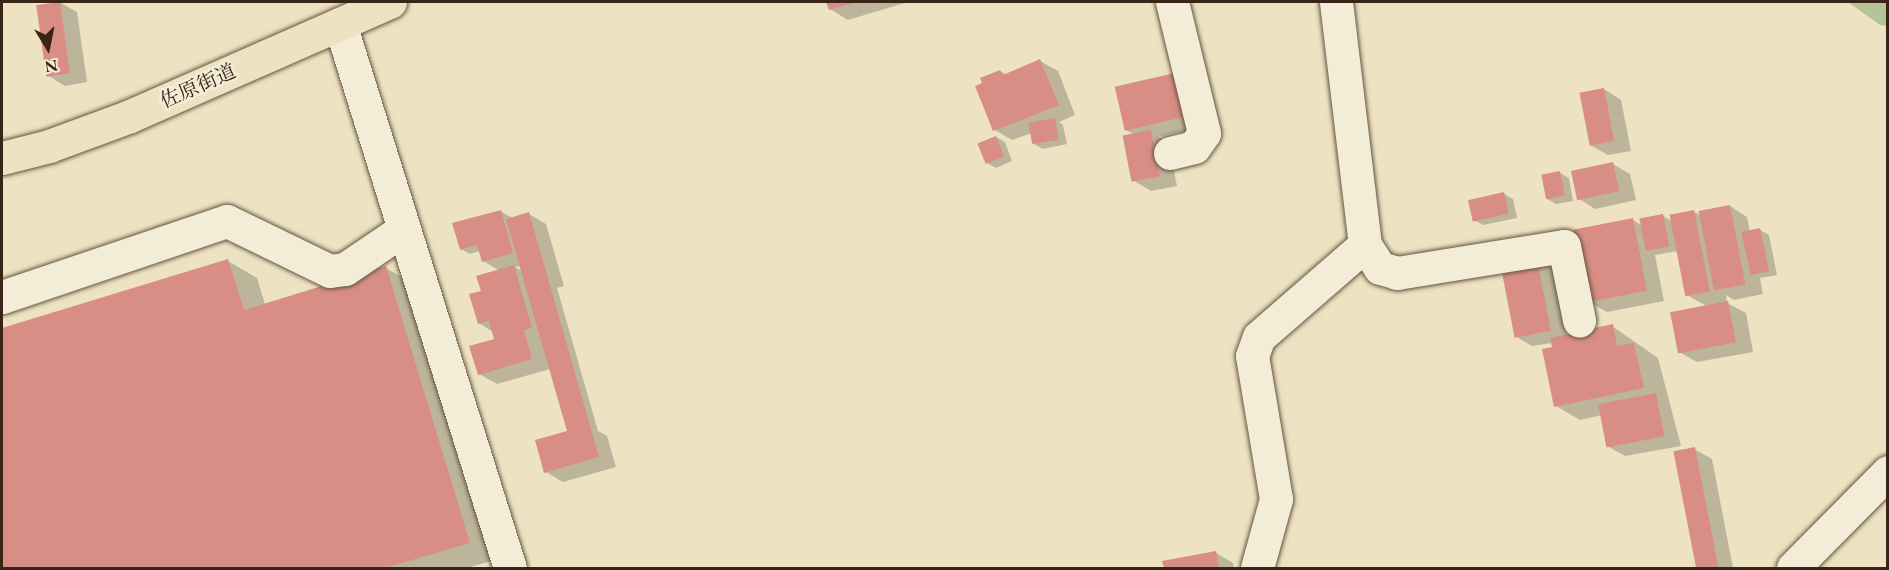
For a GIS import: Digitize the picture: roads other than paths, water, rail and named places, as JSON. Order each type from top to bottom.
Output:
[{"type":"highway","name":"佐原街道","points":[[2,158],[49,146],[130,116],[390,2]]},
{"type":"street","points":[[1170,153],[1194,147],[1204,133],[1172,2]]},
{"type":"street","points":[[1336,2],[1365,245],[1380,268],[1397,273],[1564,246],[1579,320]]},
{"type":"street","points":[[340,24],[510,568]]},
{"type":"street","points":[[2,297],[227,221],[330,271],[345,269],[404,229]]},
{"type":"street","points":[[1257,568],[1276,500],[1252,356],[1259,337],[1365,245]]},
{"type":"street","points":[[1793,568],[1887,472]]}]
